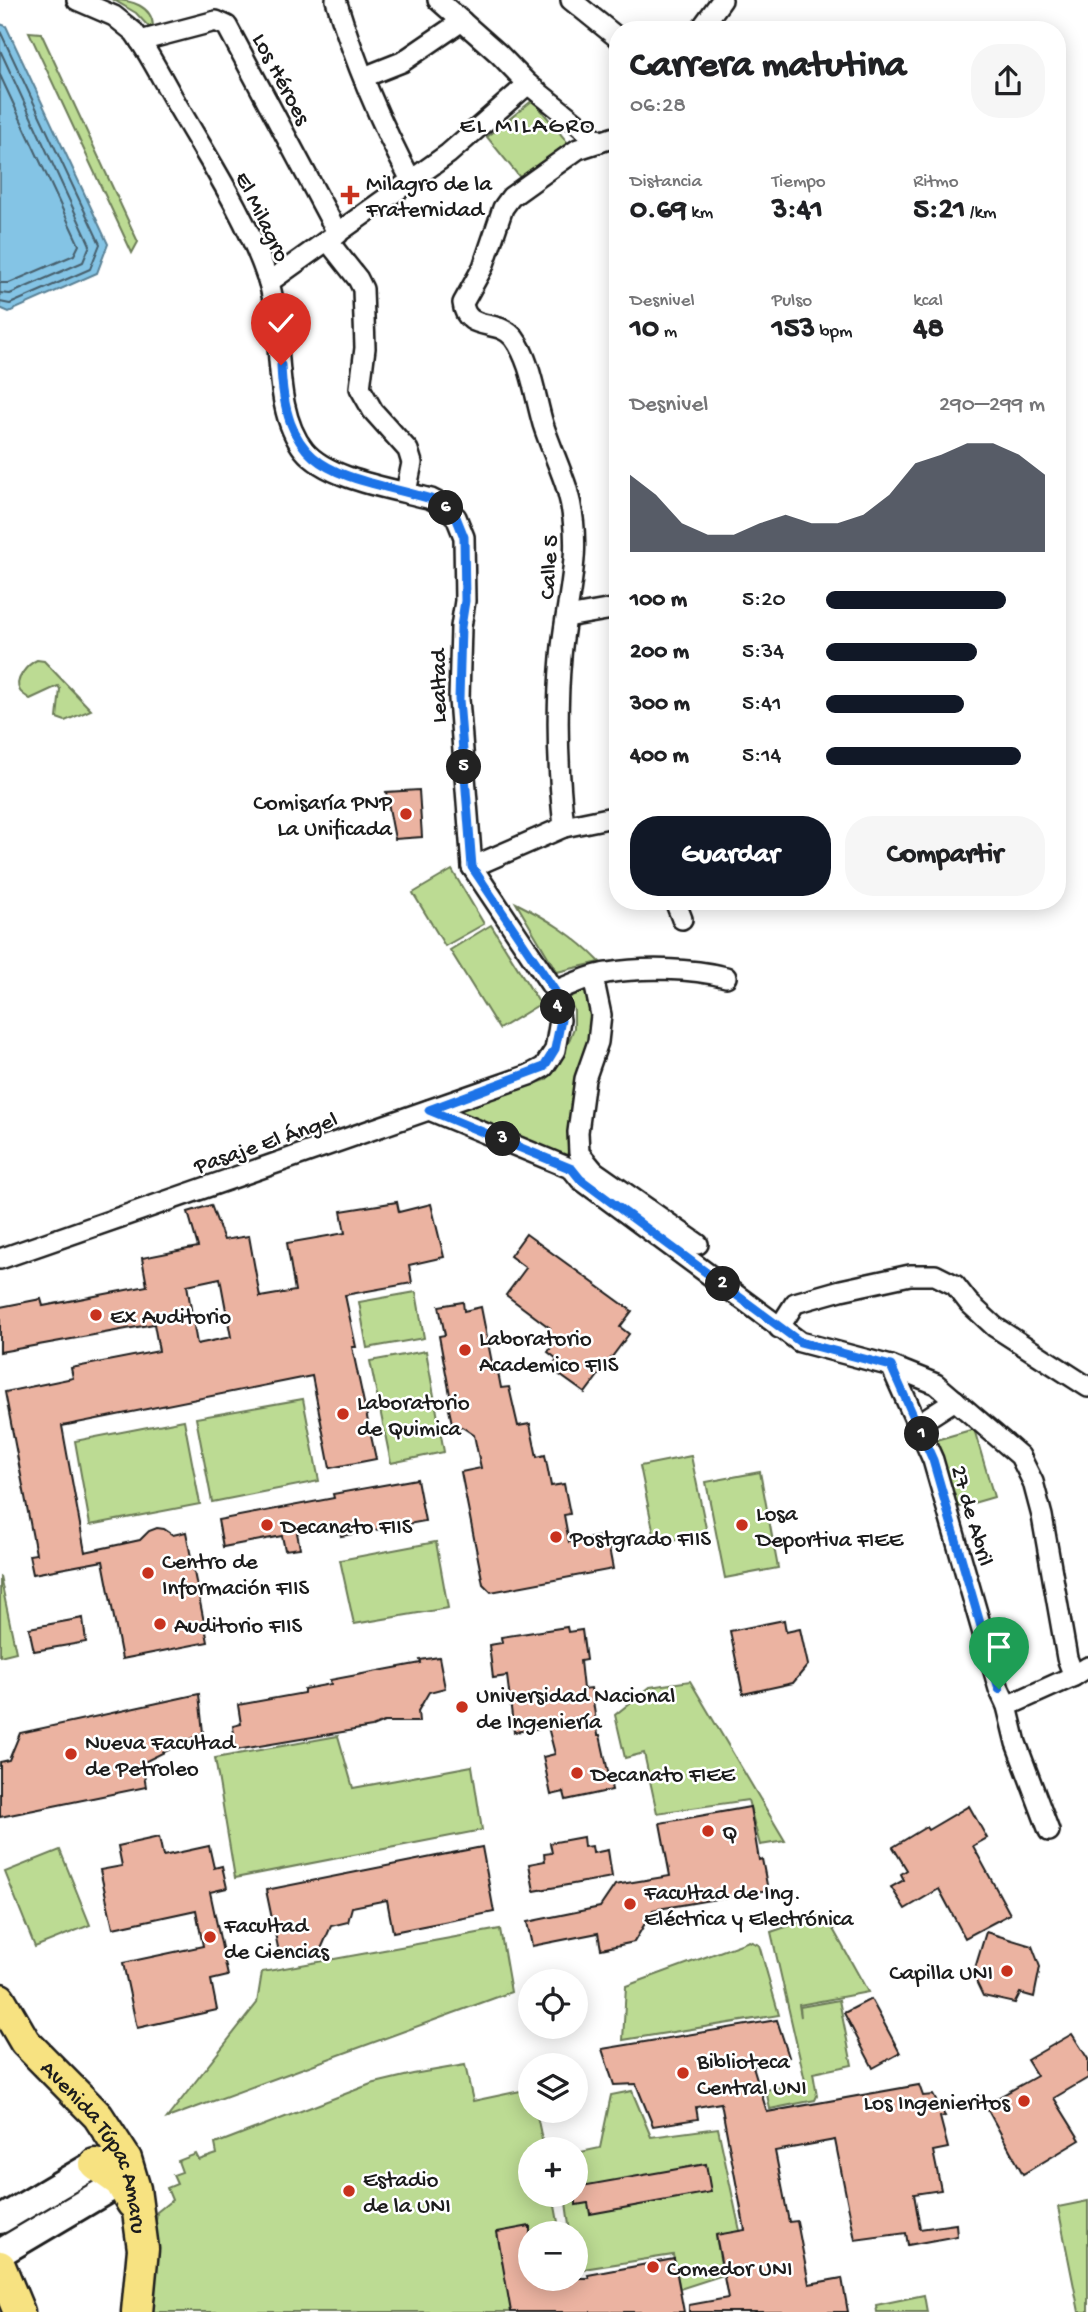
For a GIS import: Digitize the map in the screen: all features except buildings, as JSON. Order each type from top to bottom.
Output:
[{"type":"main road","name":"Avenida Túpac Amaru","points":[[0,1999],[25,2042],[98,2116],[123,2170],[135,2189],[143,2258],[137,2312]]},
{"type":"main road","points":[[95,2164],[123,2170]]},
{"type":"main road","points":[[0,2266],[19,2312]]},
{"type":"street","name":"El Milagro","points":[[78,0],[114,16],[126,24],[141,41],[233,201],[269,282],[279,342],[283,399],[294,432],[304,450],[320,464],[338,473],[431,499]]},
{"type":"street","points":[[336,0],[389,139],[412,182]]},
{"type":"street","points":[[438,0],[528,84],[609,139]]},
{"type":"street","points":[[571,0],[609,31]]},
{"type":"street","points":[[705,21],[716,2]]},
{"type":"street","name":"Los Héroes","points":[[141,41],[216,21],[227,26],[333,237],[363,289],[365,348],[360,388],[373,411],[408,450],[412,463],[406,492]]},
{"type":"street","points":[[364,78],[402,62],[461,21]]},
{"type":"street","points":[[269,282],[448,155],[528,84]]},
{"type":"street","name":"Calle 5","points":[[564,827],[560,776],[559,678],[574,569],[575,535],[567,489],[519,346],[507,331],[474,323],[465,315],[463,303],[486,260],[503,208],[517,192],[571,153],[609,139]]},
{"type":"street","name":"Lealtad","points":[[431,499],[443,505],[456,517],[464,537],[465,601],[461,627],[459,699],[472,867],[555,991],[561,1020],[559,1036],[544,1067]]},
{"type":"street","points":[[567,617],[609,610]]},
{"type":"street","points":[[472,867],[564,827],[609,818]]},
{"type":"street","points":[[555,991],[605,973],[677,970],[704,971],[726,976]]},
{"type":"street","points":[[593,977],[601,1015],[598,1042],[586,1079],[578,1132],[579,1153],[594,1171],[698,1244]]},
{"type":"street","name":"Pasaje El Ángel","points":[[0,1259],[429,1110],[544,1067]]},
{"type":"street","points":[[429,1110],[572,1169],[580,1179],[800,1342],[891,1366],[936,1384],[1020,1456],[1033,1482],[1042,1516],[1067,1658],[1081,1672],[1007,1706]]},
{"type":"street","points":[[779,1328],[795,1303],[910,1275],[935,1275],[955,1285],[969,1303],[995,1327],[1088,1387]]},
{"type":"street","name":"27 de Abril","points":[[891,1366],[933,1460],[999,1689],[1049,1831]]},
{"type":"street","points":[[918,1424],[955,1400]]},
{"type":"street","points":[[0,2220],[95,2164]]},
{"type":"street","points":[[0,2253],[123,2170]]},
{"type":"green space","points":[[114,0],[127,1],[145,9],[153,26],[148,26],[136,13]]},
{"type":"green space","points":[[29,32],[41,33],[138,242],[132,253]]},
{"type":"green space","points":[[533,100],[568,143],[522,180],[487,137]]},
{"type":"green space","points":[[37,660],[44,661],[91,710],[65,721],[57,718],[58,686],[30,699],[22,693],[18,687],[20,677]]},
{"type":"green space","points":[[452,870],[484,924],[445,946],[413,893]]},
{"type":"green space","points":[[516,903],[561,929],[600,962],[557,972]]},
{"type":"green space","points":[[491,925],[540,1004],[499,1029],[450,950]]},
{"type":"green space","points":[[588,986],[594,1032],[567,1156],[462,1117],[459,1110],[546,1080],[560,1063],[574,1028],[574,1011],[568,993]]},
{"type":"green space","points":[[416,1292],[424,1338],[367,1348],[359,1302]]},
{"type":"green space","points":[[426,1351],[444,1452],[391,1463],[370,1361]]},
{"type":"green space","points":[[303,1399],[319,1481],[212,1502],[196,1418]]},
{"type":"green space","points":[[184,1420],[200,1504],[90,1525],[75,1441]]},
{"type":"green space","points":[[974,1429],[994,1497],[956,1508],[936,1440]]},
{"type":"green space","points":[[691,1456],[707,1533],[656,1544],[640,1466]]},
{"type":"green space","name":"Losa Deportiva FIEE","points":[[760,1472],[778,1568],[725,1578],[706,1482]]},
{"type":"green space","points":[[436,1542],[448,1608],[354,1624],[340,1560]]},
{"type":"green space","points":[[0,1576],[16,1652],[0,1656]]},
{"type":"green space","points":[[690,1681],[785,1841],[760,1845],[748,1800],[657,1813],[644,1753],[625,1758],[615,1715],[650,1687]]},
{"type":"green space","points":[[338,1736],[353,1788],[472,1766],[482,1830],[235,1878],[215,1758]]},
{"type":"green space","points":[[60,1850],[90,1925],[35,1947],[5,1872]]},
{"type":"green space","points":[[818,1916],[828,1920],[868,1992],[799,2005],[801,2017],[800,2007],[839,2000],[852,2065],[813,2073],[817,2096],[815,2100],[770,2109],[766,2090],[790,2085],[791,2089],[806,2085],[771,1932]]},
{"type":"green space","points":[[500,1929],[511,1992],[167,2118],[257,2003],[262,1972]]},
{"type":"green space","points":[[749,1941],[759,1945],[779,2015],[623,2040],[626,1986]]},
{"type":"green space","name":"Estadio de la UNI","points":[[465,2065],[473,2101],[518,2092],[518,2123],[539,2123],[541,2137],[518,2137],[518,2207],[555,2207],[558,2221],[518,2221],[518,2291],[547,2291],[574,2312],[146,2312],[157,2212],[172,2200],[167,2188],[177,2184],[173,2175],[182,2172],[178,2161],[196,2154],[199,2160],[217,2154],[215,2144],[371,2084]]},
{"type":"green space","points":[[632,2091],[651,2137],[718,2128],[740,2231],[716,2236],[723,2275],[680,2289],[673,2255],[588,2268],[588,2221],[568,2221],[567,2207],[588,2207],[588,2150],[600,2148],[611,2095]]},
{"type":"green space","points":[[1088,2201],[1088,2312],[1079,2312],[1058,2207]]},
{"type":"green space","points":[[924,2295],[927,2312],[877,2312],[876,2305]]},
{"type":"water","points":[[0,24],[6,26],[108,244],[97,273],[9,312],[0,308]]},
{"type":"place","name":"Milagro de la Fraternidad","points":[[350,195]]},
{"type":"place","name":"Comisaría PNP La Unificada","points":[[406,814]]},
{"type":"place","name":"Ex Auditorio","points":[[96,1315]]},
{"type":"place","name":"Laboratorio Academico FIIS","points":[[465,1350]]},
{"type":"place","name":"Laboratorio de Quimica","points":[[343,1414]]},
{"type":"place","name":"Decanato FIIS","points":[[267,1525]]},
{"type":"place","name":"Losa Deportiva FIEE","points":[[742,1525]]},
{"type":"place","name":"Postgrado FIIS","points":[[556,1537]]},
{"type":"place","name":"Centro de Información FIIS","points":[[148,1573]]},
{"type":"place","name":"Auditorio FIIS","points":[[160,1624]]},
{"type":"place","name":"Universidad Nacional de Ingeniería","points":[[462,1707]]},
{"type":"place","name":"Nueva Facultad de Petroleo","points":[[71,1754]]},
{"type":"place","name":"Decanato FIEE","points":[[577,1773]]},
{"type":"place","name":"Q","points":[[708,1831]]},
{"type":"place","name":"Facultad de Ing. Eléctrica y Electrónica","points":[[630,1904]]},
{"type":"place","name":"Facultad de Ciencias","points":[[210,1937]]},
{"type":"place","name":"Capilla UNI","points":[[1007,1971]]},
{"type":"place","name":"Biblioteca Central UNI","points":[[683,2073]]},
{"type":"place","name":"Los Ingenieritos","points":[[1024,2101]]},
{"type":"place","name":"Estadio de la UNI","points":[[349,2191]]},
{"type":"place","name":"Comedor UNI","points":[[653,2267]]},
{"type":"district","name":"EL MILAGRO","points":[[528,124]]},
{"type":"route","points":[[281,365],[286,411],[304,450],[320,464],[338,473],[431,499],[443,505],[461,525],[466,566],[459,699],[472,867],[555,991],[561,1020],[555,1049],[544,1067],[529,1075],[429,1110],[572,1169],[580,1179],[746,1301],[764,1318],[800,1342],[891,1366],[933,1460],[999,1689]]}]
